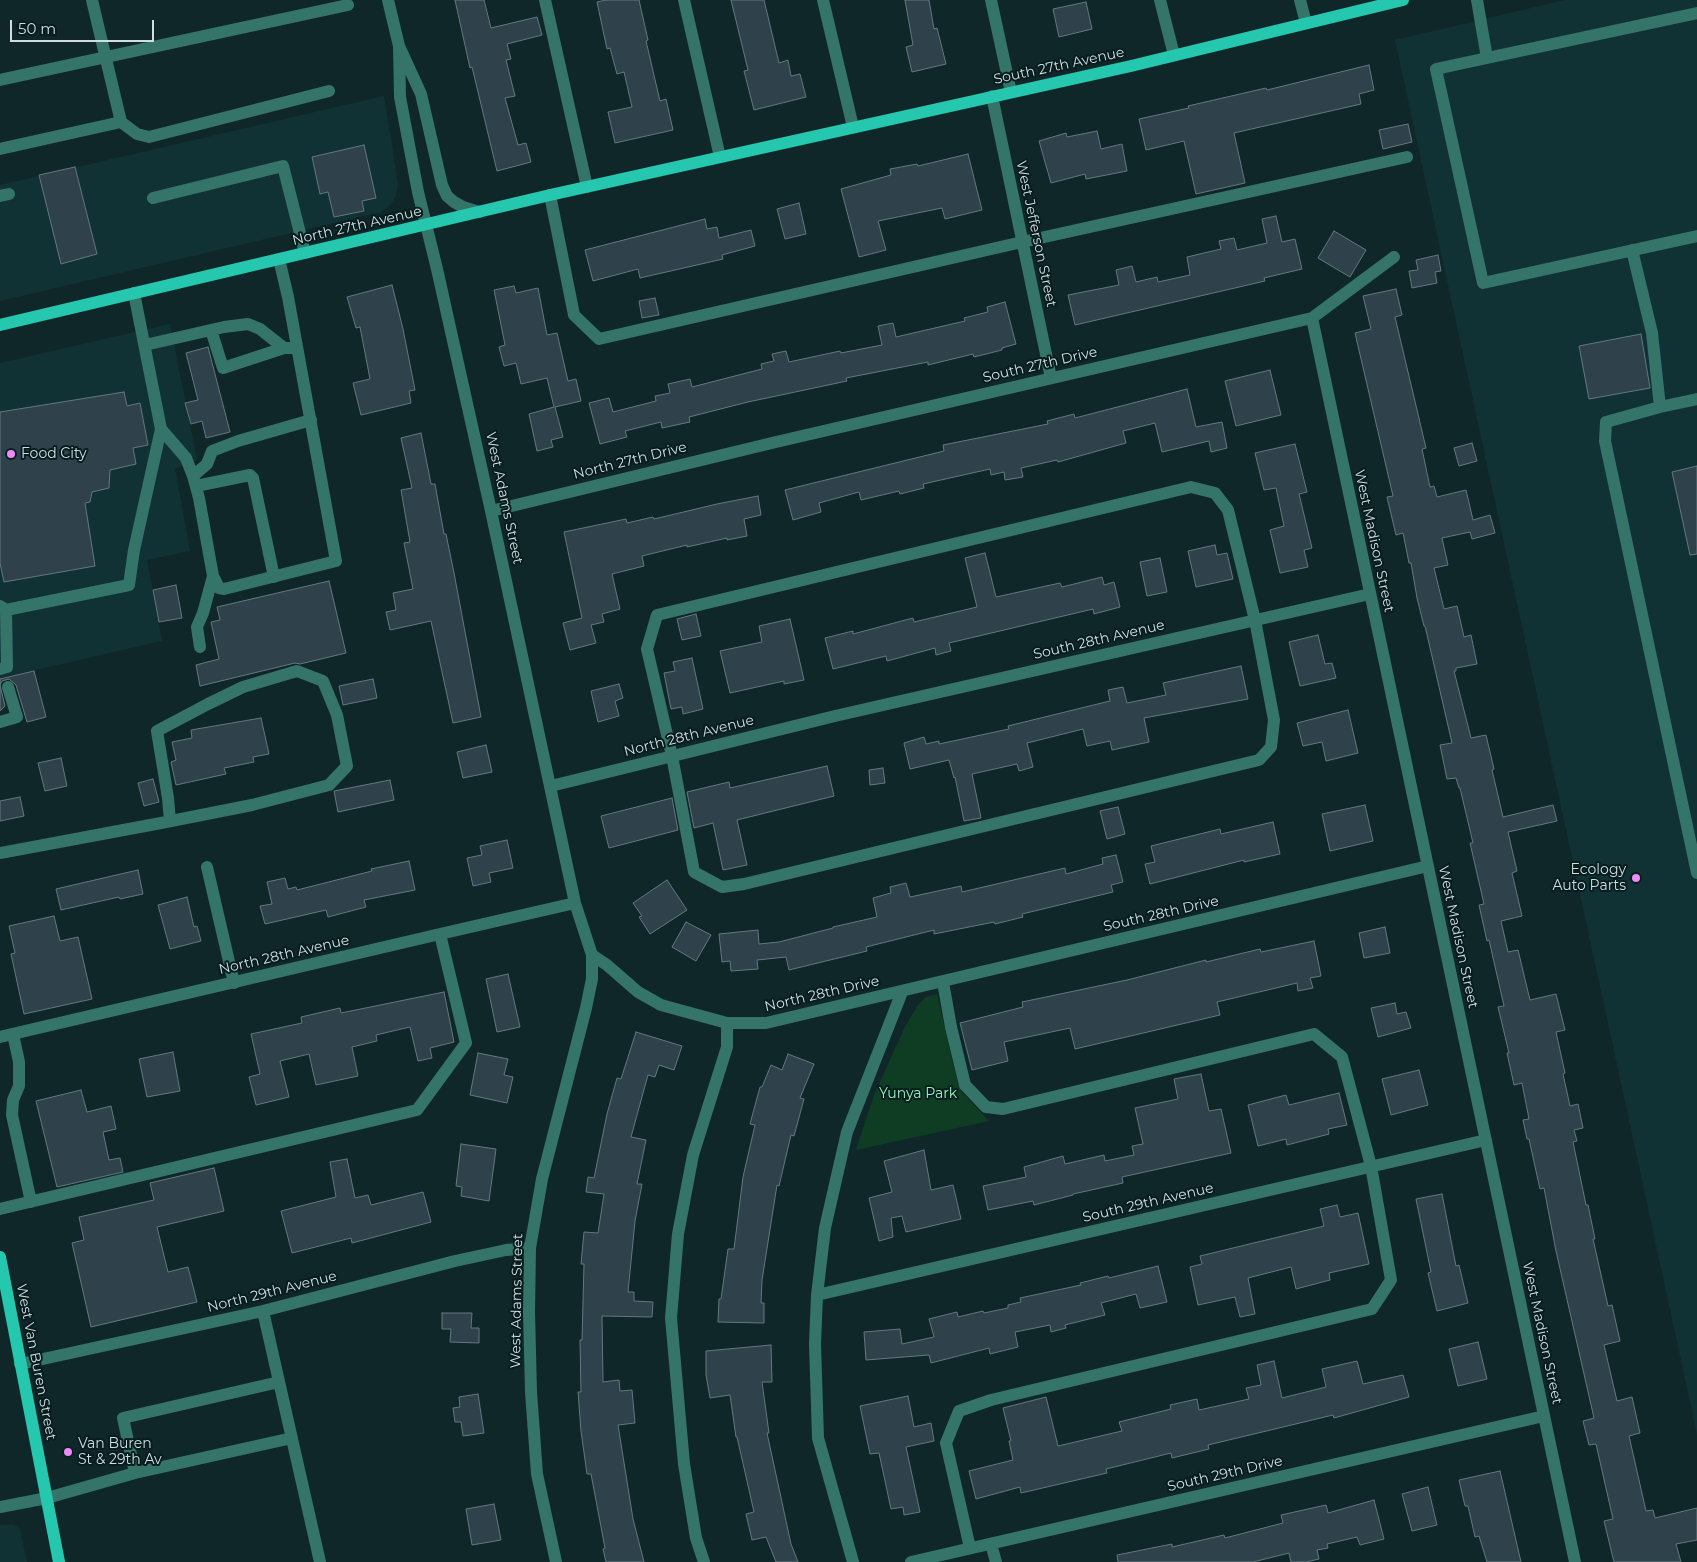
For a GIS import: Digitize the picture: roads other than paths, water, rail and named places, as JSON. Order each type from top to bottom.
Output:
[{"type":"main road","name":"South 27th Avenue","points":[[720,157],[1174,55],[1403,0]]},
{"type":"main road","name":"North 27th Avenue","points":[[0,325],[550,195],[720,157]]},
{"type":"main road","name":"West Van Buren Street","points":[[0,1257],[59,1562]]},
{"type":"street","points":[[92,0],[121,122],[137,134],[149,136],[329,91]]},
{"type":"street","name":"West Adams Street","points":[[388,0],[399,46],[421,94],[442,185],[447,196],[463,207],[479,212]]},
{"type":"street","points":[[545,0],[587,187]]},
{"type":"street","points":[[684,0],[720,157]]},
{"type":"street","points":[[823,0],[853,127]]},
{"type":"street","points":[[990,0],[1011,92]]},
{"type":"street","points":[[1160,0],[1174,55]]},
{"type":"street","points":[[1300,0],[1306,23]]},
{"type":"street","points":[[1477,0],[1487,58]]},
{"type":"street","points":[[0,80],[348,5]]},
{"type":"street","points":[[1697,13],[1436,69],[1483,283],[1697,236]]},
{"type":"street","name":"West Adams Street","points":[[399,46],[400,97],[418,192],[491,510],[576,903],[592,955],[592,979],[586,1008],[542,1179],[530,1248],[531,1372],[537,1474],[556,1562]]},
{"type":"street","name":"West Jefferson Street","points":[[992,96],[1051,378]]},
{"type":"street","points":[[0,150],[121,122]]},
{"type":"street","points":[[550,195],[574,315],[599,339],[1022,242],[1407,157]]},
{"type":"street","points":[[153,198],[283,166],[305,253]]},
{"type":"street","points":[[1632,250],[1652,333],[1660,407]]},
{"type":"street","points":[[1312,318],[1394,257]]},
{"type":"street","points":[[161,428],[186,458],[194,481],[213,576],[219,588],[224,589],[336,561],[311,420],[279,259]]},
{"type":"street","points":[[0,669],[7,667],[3,608],[129,585],[134,550],[161,428],[134,293]]},
{"type":"street","name":"South 27th Drive","points":[[776,442],[1312,318]]},
{"type":"street","name":"West Madison Street","points":[[1312,318],[1575,1562]]},
{"type":"street","points":[[145,345],[211,330],[248,324],[260,329],[284,348]]},
{"type":"street","points":[[211,330],[223,368],[284,348],[297,348]]},
{"type":"street","points":[[1697,399],[1606,422],[1605,441],[1697,873]]},
{"type":"street","points":[[194,481],[207,464],[212,450],[311,420]]},
{"type":"street","name":"North 27th Drive","points":[[491,510],[776,442]]},
{"type":"street","points":[[194,481],[250,475],[253,478],[274,577]]},
{"type":"street","points":[[1191,487],[1215,493],[1228,510],[1255,620],[1274,720],[1271,747],[1259,760],[754,881],[722,887],[694,872],[672,756],[646,649],[657,616],[1191,487]]},
{"type":"street","points":[[200,647],[197,627],[203,613],[213,576]]},
{"type":"street","name":"South 28th Avenue","points":[[835,716],[1370,594]]},
{"type":"street","points":[[0,854],[170,821],[252,805],[329,785],[347,766],[337,715],[323,681],[298,671],[242,688],[157,732],[170,821]]},
{"type":"street","points":[[0,722],[17,717],[8,687]]},
{"type":"street","name":"North 28th Avenue","points":[[550,786],[835,716]]},
{"type":"street","name":"South 28th Drive","points":[[902,992],[1428,866]]},
{"type":"street","points":[[207,867],[234,983]]},
{"type":"street","name":"North 28th Avenue","points":[[6,1036],[576,903]]},
{"type":"street","points":[[0,1210],[417,1110],[466,1043],[440,934]]},
{"type":"street","name":"North 28th Drive","points":[[592,955],[607,964],[638,992],[661,1005],[727,1023],[766,1023],[902,992]]},
{"type":"street","points":[[943,982],[951,1027],[965,1085],[986,1107],[1003,1109],[1314,1034],[1342,1057],[1371,1166],[1391,1280],[1372,1310],[1001,1398],[959,1411],[946,1443],[970,1548]]},
{"type":"street","points":[[854,1562],[818,1438],[815,1344],[818,1295],[825,1228],[846,1132],[902,992]]},
{"type":"street","points":[[704,1562],[696,1538],[684,1464],[671,1318],[678,1234],[693,1155],[727,1047],[727,1023]]},
{"type":"street","points":[[6,1036],[19,1062],[19,1086],[13,1100],[12,1115],[31,1202]]},
{"type":"street","name":"South 29th Avenue","points":[[818,1295],[1486,1140]]},
{"type":"street","name":"North 29th Avenue","points":[[20,1364],[263,1310],[454,1261],[506,1250],[530,1248]]},
{"type":"street","points":[[263,1310],[320,1562]]},
{"type":"street","points":[[135,1473],[123,1418],[280,1382]]},
{"type":"street","name":"South 29th Drive","points":[[911,1562],[1544,1416]]},
{"type":"street","points":[[0,1508],[47,1498],[135,1473],[292,1438]]},
{"type":"street","points":[[991,1544],[996,1562]]},
{"type":"place","name":"Food City","points":[[11,454]]},
{"type":"place","name":"Ecology Auto Parts","points":[[1636,878]]},
{"type":"place","name":"Van Buren St & 29th Av","points":[[68,1452]]},
{"type":"park label","name":"Yunya Park","points":[[918,1094]]}]
